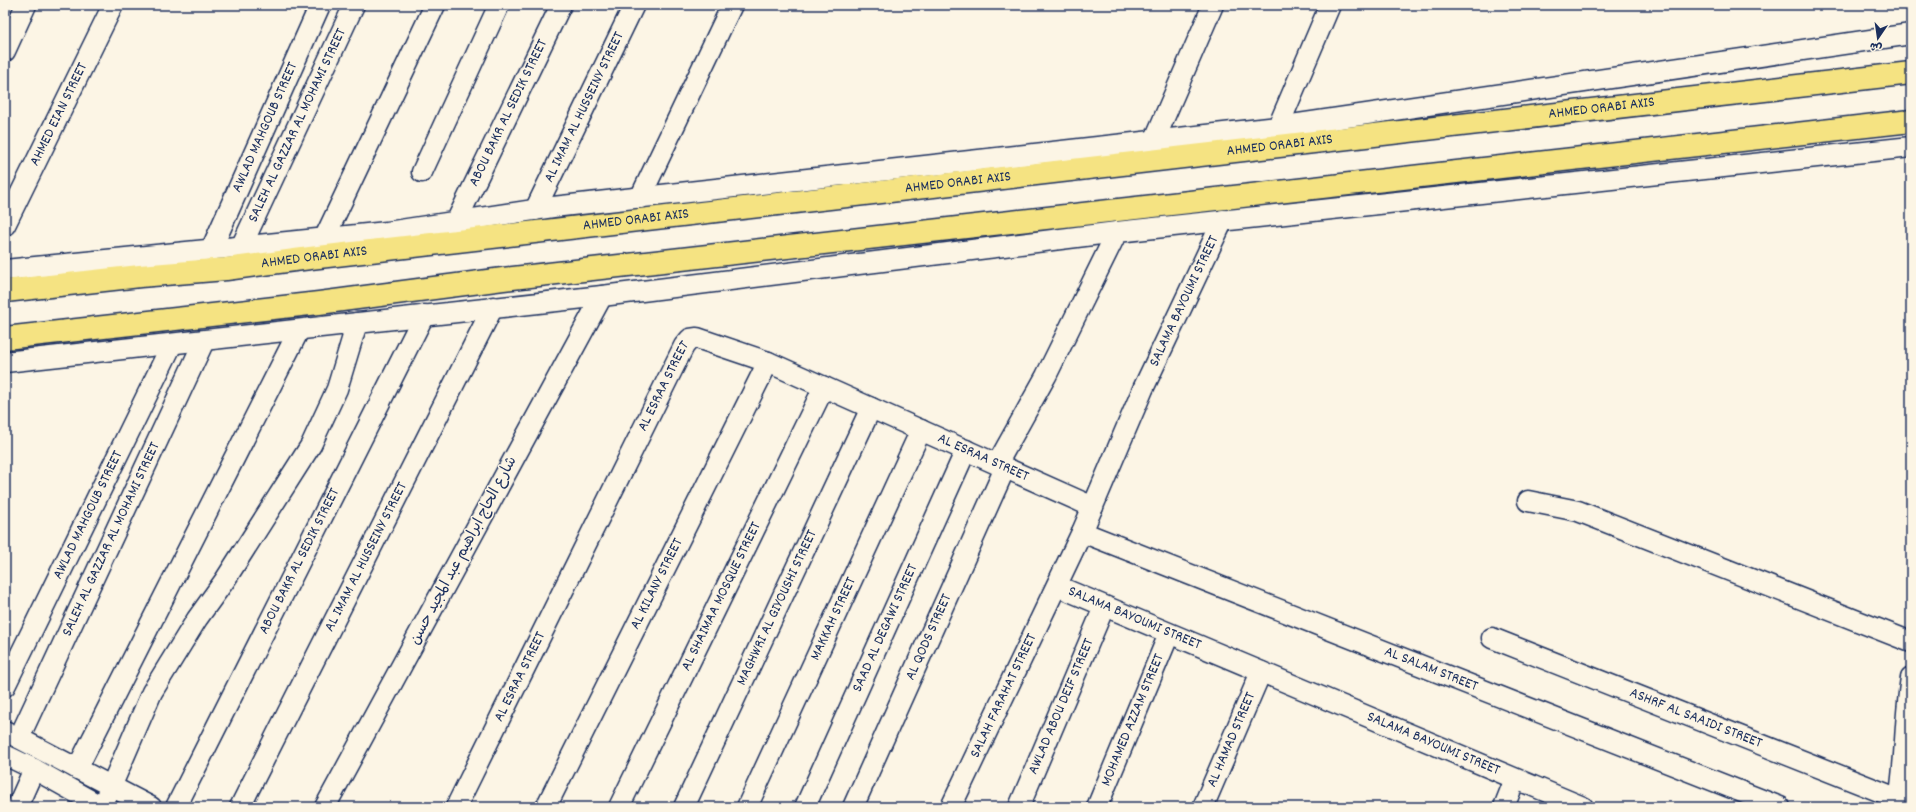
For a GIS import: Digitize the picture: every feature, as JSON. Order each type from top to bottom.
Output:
[{"type":"highway","name":"AHMED ORABI AXIS","points":[[5,291],[140,276],[226,269],[310,258],[1911,73]]},
{"type":"highway","points":[[5,338],[319,303],[526,276],[1911,121]]},
{"type":"street","points":[[5,51],[26,5]]},
{"type":"street","name":"AHMED EIAN STREET","points":[[5,225],[113,5]]},
{"type":"street","name":"AWLAD MAHGOUB STREET","points":[[210,250],[320,5]]},
{"type":"street","name":"SALEH AL GAZZAR AL MOHAMI STREET","points":[[241,247],[354,5]]},
{"type":"street","points":[[324,239],[435,5]]},
{"type":"street","points":[[422,172],[499,5]]},
{"type":"street","name":"ABOU BAKR AL SEDIK STREET","points":[[456,222],[561,5]]},
{"type":"street","name":"AL IMAM AL HUSSEINY STREET","points":[[535,210],[634,5]]},
{"type":"street","points":[[640,198],[732,5]]},
{"type":"street","points":[[1154,141],[1213,5]]},
{"type":"street","points":[[1278,127],[1330,5]]},
{"type":"street","points":[[5,270],[387,232],[535,210],[1278,127],[1911,34]]},
{"type":"street","points":[[5,362],[602,296],[1223,220],[1911,147]]},
{"type":"street","name":"SALAMA BAYOUMI STREET","points":[[1223,220],[1143,389],[1093,507],[1057,586],[1515,779],[1571,805]]},
{"type":"street","name":"AL QODS STREET","points":[[853,807],[1001,466],[1117,232]]},
{"type":"street","name":"شارع الحاج ابراهيم عبد المجيد حسن","points":[[325,807],[602,296]]},
{"type":"street","name":"AL IMAM AL HUSSEINY STREET","points":[[240,807],[493,307]]},
{"type":"street","name":"ABOU BAKR AL SEDIK STREET","points":[[176,807],[424,315]]},
{"type":"street","points":[[5,755],[34,769],[101,807],[152,692],[197,619],[225,580],[310,446],[337,389],[356,323]]},
{"type":"street","points":[[77,769],[299,330]]},
{"type":"street","name":"AL ESRAA STREET","points":[[456,807],[684,346],[690,340],[698,338],[768,362],[1093,507]]},
{"type":"street","name":"SALEH AL GAZZAR AL MOHAMI STREET","points":[[12,735],[204,341]]},
{"type":"street","name":"AWLAD MAHGOUB STREET","points":[[5,686],[172,344]]},
{"type":"street","name":"AL KILANY STREET","points":[[546,807],[768,362]]},
{"type":"street","name":"AL SHAIMAA MOSQUE STREET","points":[[619,807],[824,387]]},
{"type":"street","name":"MAGHWRI AL GIYOUSHI STREET","points":[[684,807],[871,408]]},
{"type":"street","name":"MAKKAH STREET","points":[[747,807],[921,430]]},
{"type":"street","name":"SAAD AL DEGAWI STREET","points":[[805,807],[966,450]]},
{"type":"street","points":[[1528,501],[1578,511],[1911,642]]},
{"type":"street","name":"AL SALAM STREET","points":[[1082,532],[1780,807]]},
{"type":"street","name":"SALAH FARAHAT STREET","points":[[952,807],[1057,586]]},
{"type":"street","name":"AWLAD ABOU DEIF STREET","points":[[1019,807],[1104,607]]},
{"type":"street","name":"MOHAMED AZZAM STREET","points":[[1098,807],[1169,634]]},
{"type":"street","name":"ASHRF AL SAAIDI STREET","points":[[1492,638],[1899,803]]},
{"type":"street","name":"AL HAMAD STREET","points":[[1203,807],[1260,672]]},
{"type":"street","points":[[1899,803],[1907,772],[1907,712],[1911,678]]},
{"type":"street","points":[[12,735],[151,807]]},
{"type":"street","points":[[17,807],[34,769]]},
{"type":"street","points":[[1504,807],[1515,779]]}]
